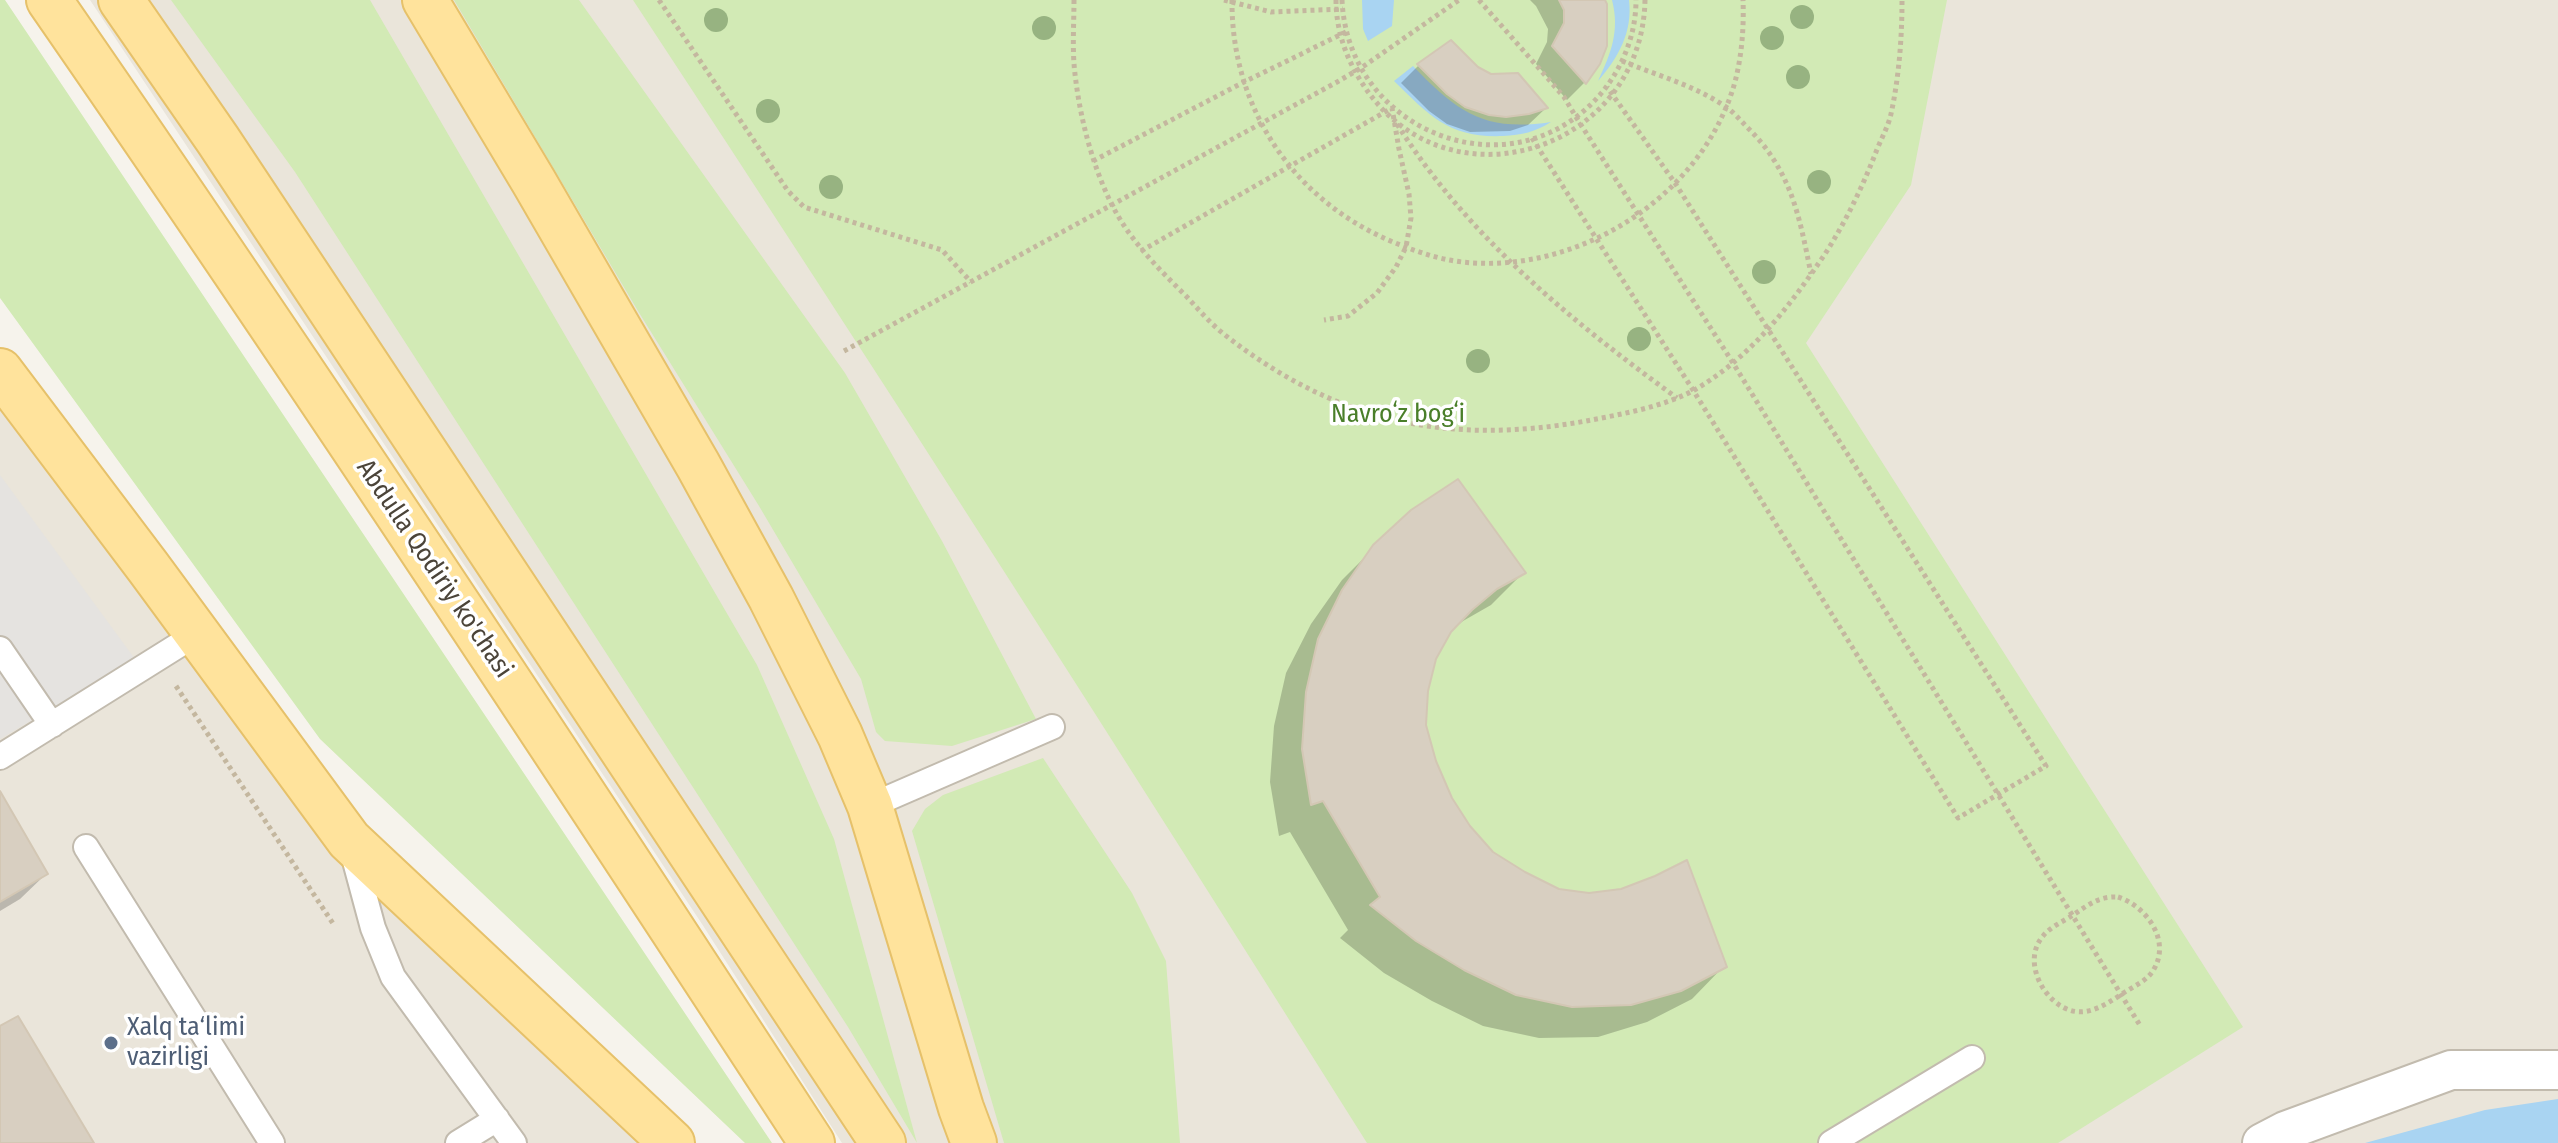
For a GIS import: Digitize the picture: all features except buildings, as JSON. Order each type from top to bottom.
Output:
[{"type":"main road","name":"Abdulla Qodiriy ko'chasi","points":[[49,0],[209,231],[626,857],[812,1143]]},
{"type":"main road","points":[[121,0],[218,140],[883,1143]]},
{"type":"main road","points":[[425,0],[589,276],[771,598],[840,735],[870,806],[974,1143]]},
{"type":"main road","points":[[0,371],[198,633],[349,840],[672,1143]]},
{"type":"street","points":[[2262,1143],[2285,1131],[2451,1070],[2558,1070]]},
{"type":"lane","points":[[0,757],[198,633]]},
{"type":"lane","points":[[0,649],[52,725]]},
{"type":"lane","points":[[870,806],[1052,727]]},
{"type":"lane","points":[[349,840],[373,928],[393,977],[514,1143]]},
{"type":"lane","points":[[86,847],[272,1143]]},
{"type":"lane","points":[[1831,1143],[1972,1058]]},
{"type":"lane","points":[[458,1143],[497,1119]]},
{"type":"path","points":[[659,0],[788,191],[804,207],[942,250],[971,282]]},
{"type":"path","points":[[1074,0],[1075,73],[1093,161],[1112,205],[1141,251],[1223,333],[1276,372],[1328,399],[1381,418],[1434,429],[1494,432],[1554,427],[1677,398],[1733,363],[1769,330],[1843,226],[1867,175],[1890,116],[1902,39],[1902,0]]},
{"type":"path","points":[[1224,0],[1271,12],[1343,9]]},
{"type":"path","points":[[1336,0],[1342,42],[1354,72],[1372,99],[1395,121],[1423,139],[1454,150],[1475,153],[1518,152],[1550,143],[1579,127],[1596,113],[1624,80],[1637,51],[1645,19],[1645,0]]},
{"type":"path","points":[[1342,0],[1346,32],[1361,68],[1392,108],[1420,127],[1450,140],[1500,145],[1532,138],[1561,126],[1576,117],[1607,87],[1622,61],[1634,24],[1636,0]]},
{"type":"path","points":[[844,351],[1262,125],[1361,68],[1459,0]]},
{"type":"path","points":[[1479,0],[1564,97],[1733,363],[2141,1027]]},
{"type":"path","points":[[1232,2],[1235,41],[1244,82],[1262,125],[1309,190],[1368,231],[1433,258],[1494,263],[1560,253],[1598,239],[1639,214],[1675,183],[1698,156],[1726,106],[1736,77],[1744,23],[1743,0]]},
{"type":"path","points":[[1093,161],[1346,32]]},
{"type":"path","points":[[1622,61],[1726,106],[1764,144],[1789,185],[1811,274]]},
{"type":"path","points":[[1532,138],[1693,390],[1958,818],[2046,766],[1675,183],[1607,87]]},
{"type":"path","points":[[1141,251],[1392,108]]},
{"type":"path","points":[[1324,320],[1348,316],[1377,293],[1406,247],[1411,218],[1409,194],[1392,108]]},
{"type":"path","points":[[1395,121],[1420,161],[1461,212],[1507,260],[1555,305],[1615,354],[1677,398]]},
{"type":"path","points":[[2118,897],[2132,903],[2151,921],[2159,942],[2156,965],[2147,978],[2121,994],[2097,1010],[2076,1012],[2061,1007],[2043,988],[2035,967],[2037,944],[2046,932],[2096,900],[2118,897]]},
{"type":"shaded area","points":[[90,0],[2558,0],[2558,1143],[842,1143],[702,924]]},
{"type":"shaded area","points":[[0,371],[349,840],[672,1143],[0,1143]]},
{"type":"shaded area","points":[[0,475],[135,659],[0,739]]},
{"type":"green space","points":[[0,0],[5,0],[772,1143],[745,1143],[320,739],[0,298]]},
{"type":"green space","points":[[171,0],[370,0],[757,665],[834,839],[917,1143],[848,1027],[295,172]]},
{"type":"green space","points":[[454,0],[579,0],[845,373],[942,541],[1036,719],[952,746],[885,741],[876,732],[861,679]]},
{"type":"green space","name":"Navroʻz bogʻi","points":[[633,0],[1947,0],[1911,185],[1806,343],[2243,1027],[2058,1143],[1367,1143],[1003,570]]},
{"type":"green space","points":[[1043,758],[1132,893],[1166,961],[1180,1143],[1004,1143],[912,831],[925,809],[943,795]]},
{"type":"water","points":[[1362,0],[1394,0],[1392,26],[1368,41],[1363,29]]},
{"type":"water","points":[[1612,0],[1629,0],[1629,23],[1618,54],[1598,81],[1613,42],[1615,22]]},
{"type":"water","points":[[1413,66],[1444,96],[1474,115],[1508,124],[1551,122],[1534,131],[1510,136],[1484,136],[1455,129],[1431,115],[1394,81]]},
{"type":"water","points":[[2558,1099],[2558,1143],[2365,1143],[2485,1110]]},
{"type":"place","name":"Xalq ta‘limi vazirligi","points":[[111,1043]]}]
